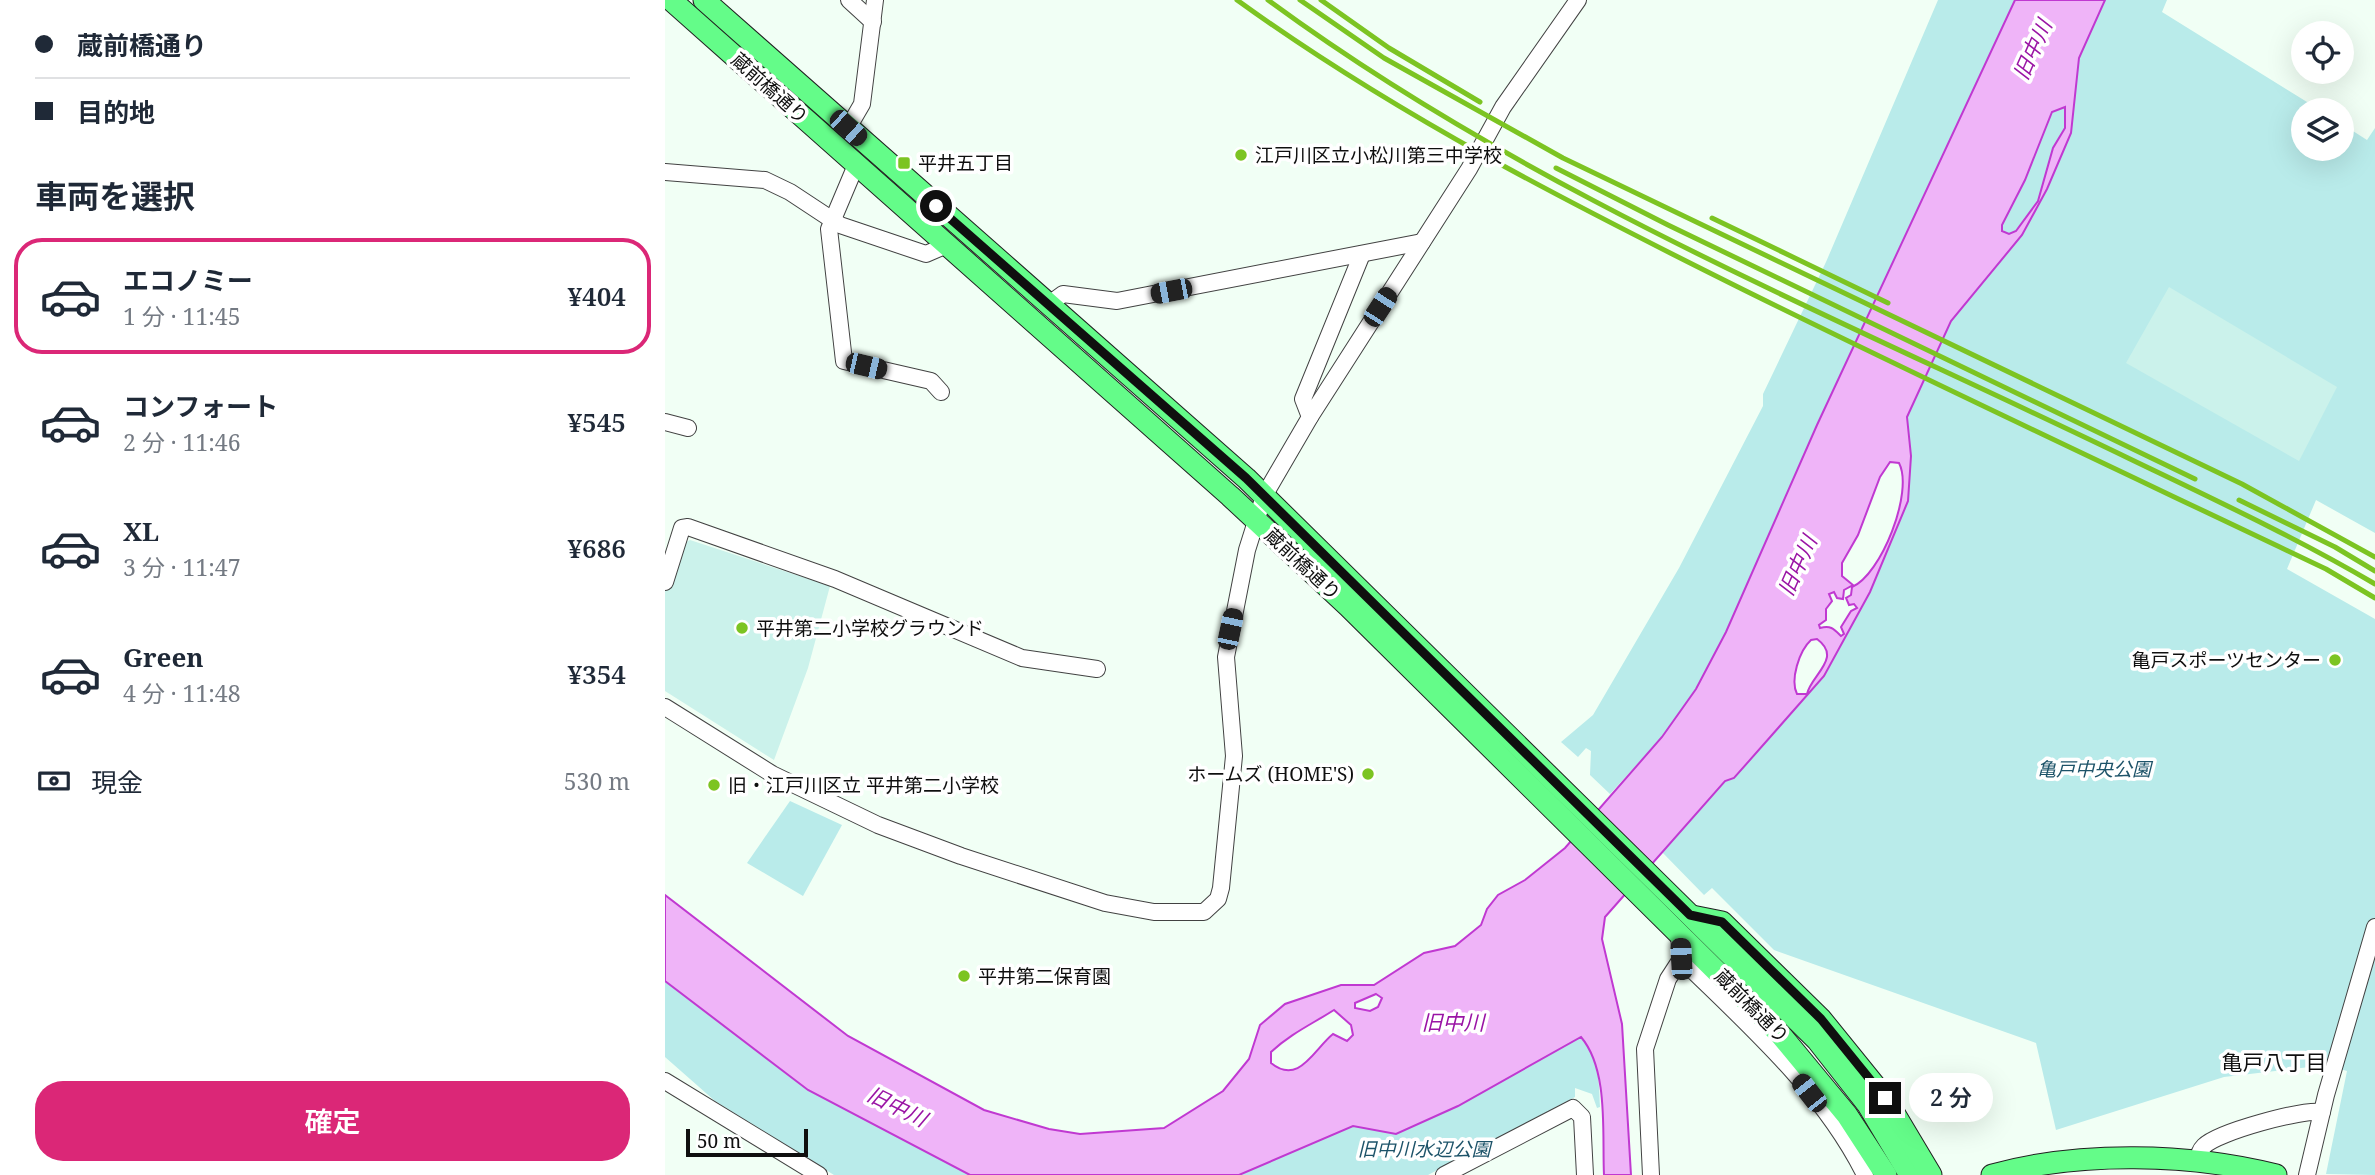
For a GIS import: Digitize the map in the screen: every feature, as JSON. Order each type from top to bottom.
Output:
[{"type":"main road","name":"蔵前橋通り","points":[[671,0],[949,244],[1256,520],[1356,599],[1690,915],[1817,1040],[1868,1105],[1910,1175]]},
{"type":"main road","name":"蔵前橋通り","points":[[704,0],[1264,496],[1356,599],[1679,936],[1807,1063],[1860,1133],[1886,1175]]},
{"type":"main road","points":[[1690,915],[1722,922],[1821,1019],[1848,1049],[1903,1126],[1931,1175]]},
{"type":"main road","points":[[1992,1175],[2063,1163],[2164,1167],[2198,1161],[2276,1175]]},
{"type":"street","points":[[849,0],[873,22]]},
{"type":"street","points":[[848,128],[862,104],[875,0]]},
{"type":"street","points":[[665,707],[740,757],[878,825],[961,856],[1105,903],[1154,912],[1203,912],[1218,899],[1221,888],[1234,755],[1226,657],[1256,520],[1264,496],[1310,417],[1422,242],[1523,75],[1578,0]]},
{"type":"street","points":[[856,165],[829,229],[844,361],[931,381],[941,392]]},
{"type":"street","points":[[665,172],[765,180],[790,192],[832,221],[926,254],[949,244]]},
{"type":"street","points":[[1048,305],[1063,294],[1117,301],[1422,242]]},
{"type":"street","points":[[1310,417],[1303,399],[1362,254]]},
{"type":"street","points":[[665,422],[688,428]]},
{"type":"street","points":[[665,582],[683,527],[688,527],[835,579],[1022,658],[1097,669]]},
{"type":"street","points":[[2308,1175],[2322,1112],[2375,927]]},
{"type":"street","points":[[1651,1175],[1645,1049],[1668,979],[1681,959],[1679,936]]},
{"type":"street","points":[[1681,959],[1790,1068],[1845,1141],[1865,1175]]},
{"type":"street","points":[[665,1080],[819,1175]]},
{"type":"street","points":[[1444,1175],[1573,1108],[1582,1117],[1585,1175]]},
{"type":"street","points":[[2198,1161],[2200,1151],[2206,1144],[2222,1136],[2306,1111],[2322,1112]]},
{"type":"green space","points":[[1938,0],[2015,0],[1817,425],[1726,632],[1696,689],[1662,737],[1610,794],[1590,775],[1591,751],[1586,748],[1578,757],[1561,742],[1593,715],[1679,568],[1763,406],[1763,394],[1826,262]]},
{"type":"green space","name":"亀戸中央公園","points":[[2105,0],[2167,0],[2162,12],[2301,98],[2291,98],[2291,161],[2354,161],[2354,132],[2367,140],[2375,128],[2375,533],[2316,500],[2287,569],[2375,619],[2375,1175],[2326,1174],[2347,1071],[2327,1065],[2224,1077],[2056,1130],[2036,1043],[1774,950],[1712,888],[1704,895],[1661,851],[1725,780],[1734,778],[1824,676],[1870,592],[1908,501],[1911,456],[1907,417],[1951,321],[2022,235],[2071,133],[2079,58]]},
{"type":"green space","points":[[2065,107],[2065,128],[2053,148],[2038,201],[2016,231],[2009,234],[2002,230],[2001,225],[2025,180],[2052,112]]},
{"type":"green space","points":[[790,801],[842,825],[803,896],[747,863]]},
{"type":"green space","points":[[665,981],[808,1090],[970,1175],[834,1175],[715,1101],[665,1057]]},
{"type":"green space","name":"旧中川水辺公園","points":[[1581,1037],[1595,1061],[1600,1107],[1597,1108],[1592,1094],[1575,1088],[1575,1097],[1428,1175],[1239,1175],[1353,1126],[1396,1134],[1458,1106]]},
{"type":"shaded area","points":[[2169,287],[2337,387],[2299,461],[2126,363]]},
{"type":"shaded area","name":"平井第二小学校グラウンド","points":[[690,540],[830,586],[808,668],[774,760],[665,691],[665,588],[673,585],[684,543]]},
{"type":"water","name":"旧中川","points":[[2015,0],[2105,0],[2079,58],[2071,133],[2047,189],[2022,235],[1951,321],[1907,417],[1911,456],[1908,501],[1870,592],[1824,676],[1734,778],[1725,781],[1605,917],[1602,939],[1622,1024],[1631,1175],[1604,1175],[1600,1084],[1590,1051],[1581,1037],[1458,1106],[1396,1134],[1353,1126],[1239,1175],[970,1175],[808,1090],[665,981],[665,895],[848,1036],[984,1110],[1049,1129],[1080,1134],[1164,1128],[1223,1091],[1249,1059],[1260,1025],[1285,1004],[1341,985],[1374,985],[1424,953],[1455,946],[1481,925],[1487,909],[1498,895],[1525,880],[1565,848],[1662,737],[1696,689],[1726,632],[1817,425]],"holes":[[[2065,107],[2065,128],[2053,148],[2038,201],[2016,231],[2009,234],[2002,231],[2002,225],[2025,180],[2052,112]],[[1890,462],[1899,463],[1902,493],[1898,512],[1884,550],[1874,567],[1852,587],[1851,595],[1846,598],[1849,605],[1854,604],[1857,608],[1851,611],[1841,627],[1844,634],[1841,636],[1832,628],[1820,628],[1819,625],[1826,620],[1826,609],[1832,601],[1829,594],[1834,592],[1837,598],[1843,599],[1844,590],[1853,585],[1842,576],[1842,563],[1858,535],[1880,477]],[[1817,639],[1824,646],[1826,660],[1807,694],[1797,694],[1797,666],[1811,640]],[[1376,994],[1382,998],[1378,1007],[1370,1011],[1355,1008],[1355,1003]],[[1334,1010],[1351,1025],[1353,1035],[1347,1041],[1333,1034],[1298,1068],[1281,1069],[1271,1063],[1271,1052],[1293,1034]]]},
{"type":"railway","points":[[1237,0],[1359,82],[1550,191],[1818,326],[2326,569],[2375,598]]},
{"type":"railway","points":[[1268,0],[1368,69],[1472,133],[1579,193],[1797,302],[2222,503],[2375,584]]},
{"type":"railway","points":[[1300,0],[1384,58],[1563,158],[2242,484],[2375,557]]},
{"type":"railway","points":[[1321,0],[1389,48],[1480,102]]},
{"type":"railway","points":[[1556,168],[1668,225],[2195,479]]},
{"type":"railway","points":[[1712,218],[1888,303]]},
{"type":"railway","points":[[2239,500],[2335,547],[2375,571]]},
{"type":"place","name":"江戸川区立小松川第三中学校","points":[[1241,155]]},
{"type":"place","name":"平井五丁目","points":[[904,163]]},
{"type":"place","name":"平井第二小学校グラウンド","points":[[742,628]]},
{"type":"place","name":"亀戸スポーツセンター","points":[[2335,660]]},
{"type":"place","name":"ホームズ (HOME'S)","points":[[1368,774]]},
{"type":"place","name":"旧・江戸川区立 平井第二小学校","points":[[714,785]]},
{"type":"place","name":"平井第二保育園","points":[[964,976]]},
{"type":"district","name":"亀戸八丁目","points":[[2274,1063]]},
{"type":"route","points":[[936,206],[1246,478],[1690,915],[1722,922],[1821,1019],[1885,1098]]}]
